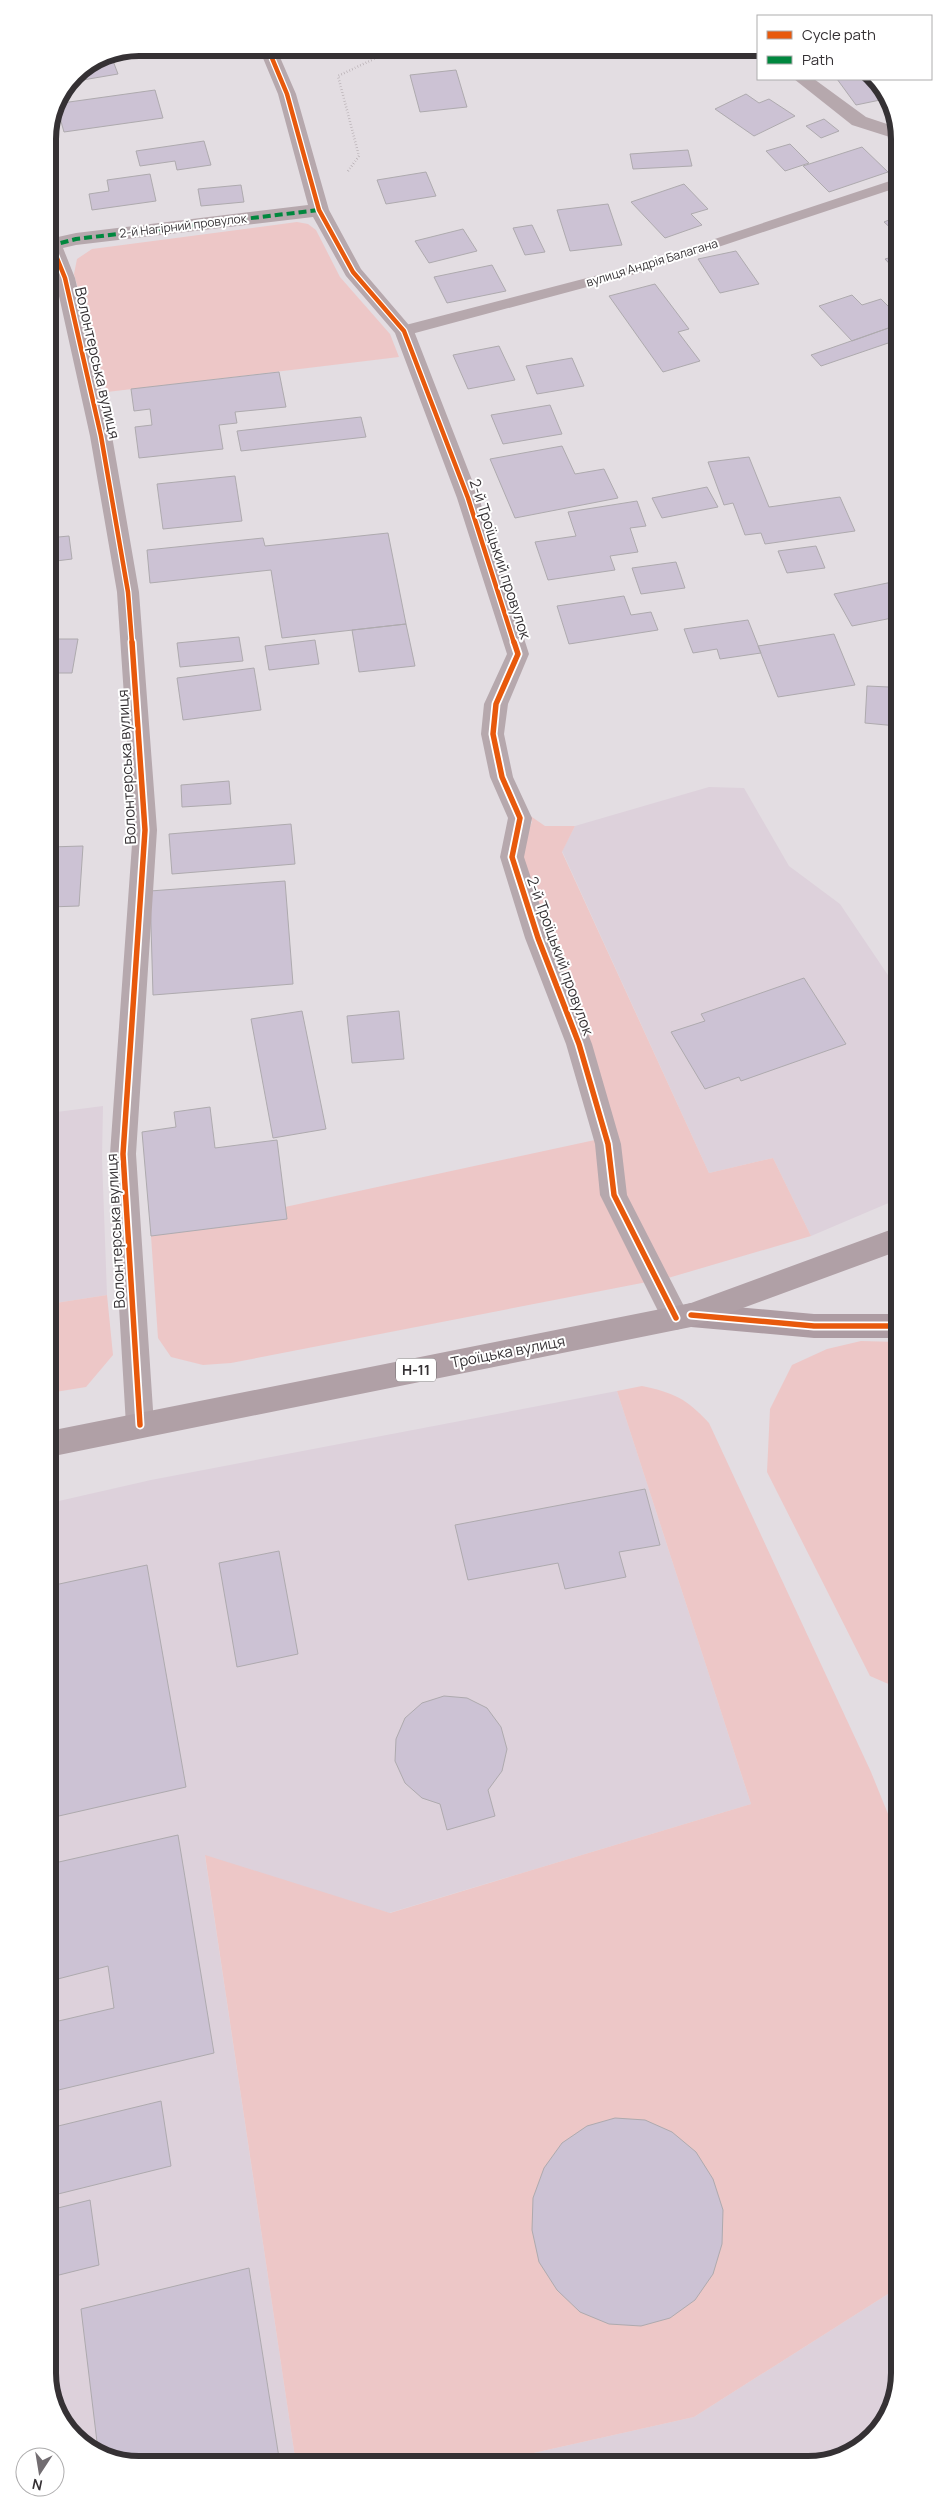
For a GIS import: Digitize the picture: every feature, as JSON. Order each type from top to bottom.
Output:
[{"type":"main road","name":"Троїцька вулиця","points":[[56,1443],[683,1317],[891,1241]]},
{"type":"main road","points":[[683,1317],[814,1326],[891,1326]]},
{"type":"street","name":"2-й Троїцький провулок","points":[[271,56],[287,94],[319,210],[353,272],[404,331],[468,498],[518,654],[496,704],[492,749],[502,782],[521,823],[512,846],[512,857],[538,938],[579,1044],[608,1144],[614,1195],[683,1317]]},
{"type":"street","points":[[804,80],[859,121],[890,131]]},
{"type":"street","name":"2-й Нагірний провулок","points":[[56,241],[319,210]]},
{"type":"street","name":"Волонтерська вулиця","points":[[56,258],[65,278],[101,436],[129,602],[145,830],[123,1154],[140,1425]]},
{"type":"lane","name":"вулиця Андрія Балагана","points":[[404,331],[638,269],[891,185]]},
{"type":"path","points":[[319,210],[359,156],[338,76],[380,56]]},
{"type":"shaded area","points":[[297,222],[308,224],[316,230],[340,277],[390,334],[399,357],[107,392],[74,274],[77,259],[92,249]]},
{"type":"shaded area","points":[[709,787],[744,788],[789,866],[840,904],[891,980],[891,1202],[811,1236],[773,1158],[709,1173],[562,851],[575,826]]},
{"type":"shaded area","points":[[529,815],[545,826],[575,826],[562,852],[709,1173],[773,1158],[811,1236],[668,1278],[625,1193],[590,1042],[521,858],[521,846],[532,822]]},
{"type":"shaded area","points":[[103,1106],[102,1158],[107,1295],[56,1303],[56,1112]]},
{"type":"shaded area","points":[[595,1140],[647,1282],[231,1363],[203,1365],[171,1357],[158,1338],[151,1236],[287,1219],[285,1207]]},
{"type":"shaded area","points":[[107,1295],[113,1355],[86,1387],[56,1392],[56,1303]]},
{"type":"shaded area","points":[[861,1341],[891,1342],[891,1685],[870,1676],[767,1472],[770,1409],[792,1365],[827,1349]]},
{"type":"shaded area","points":[[642,1386],[663,1391],[686,1402],[709,1423],[871,1772],[891,1821],[891,2292],[694,2417],[520,2456],[295,2456],[205,1855],[390,1913],[751,1804],[617,1391]]},
{"type":"shaded area","points":[[617,1391],[751,1804],[389,1913],[205,1856],[295,2456],[134,2456],[113,2451],[89,2439],[70,2419],[59,2394],[57,2383],[56,1502],[151,1480]]},
{"type":"shaded area","points":[[891,2292],[891,2372],[886,2399],[874,2423],[854,2442],[844,2447],[829,2453],[807,2456],[520,2456],[694,2417]]},
{"type":"building","points":[[113,61],[118,74],[82,80],[93,70]]},
{"type":"building","points":[[456,70],[467,107],[420,112],[410,75]]},
{"type":"building","points":[[838,80],[865,80],[877,93],[880,100],[856,105]]},
{"type":"building","points":[[155,90],[163,118],[64,132],[60,117],[66,103]]},
{"type":"building","points":[[746,94],[759,103],[769,99],[795,116],[754,136],[715,109]]},
{"type":"building","points":[[824,119],[839,131],[821,138],[806,126]]},
{"type":"building","points":[[204,141],[211,165],[177,170],[175,161],[140,166],[136,151]]},
{"type":"building","points":[[790,144],[809,163],[785,171],[766,151]]},
{"type":"building","points":[[862,147],[888,172],[829,192],[803,166]]},
{"type":"building","points":[[688,150],[692,166],[633,169],[630,154]]},
{"type":"building","points":[[426,172],[436,196],[386,204],[377,180]]},
{"type":"building","points":[[150,174],[156,201],[92,210],[89,194],[109,191],[107,180]]},
{"type":"building","points":[[684,184],[708,209],[691,214],[702,225],[665,238],[631,202]]},
{"type":"building","points":[[241,185],[244,202],[201,206],[198,189]]},
{"type":"building","points":[[608,204],[622,245],[570,251],[557,210]]},
{"type":"building","points":[[891,219],[891,228],[884,222]]},
{"type":"building","points":[[532,225],[545,252],[525,255],[513,228]]},
{"type":"building","points":[[463,229],[477,251],[429,263],[415,241]]},
{"type":"building","points":[[736,251],[759,284],[720,293],[698,259]]},
{"type":"building","points":[[891,257],[891,266],[885,259]]},
{"type":"building","points":[[492,265],[506,291],[447,303],[434,277]]},
{"type":"building","points":[[655,284],[689,329],[678,332],[700,361],[663,372],[609,296]]},
{"type":"building","points":[[852,295],[862,305],[881,299],[891,309],[891,327],[852,341],[819,306]]},
{"type":"building","points":[[891,327],[891,342],[821,366],[811,355]]},
{"type":"building","points":[[499,346],[515,380],[468,389],[453,355]]},
{"type":"building","points":[[572,358],[584,386],[537,394],[526,366]]},
{"type":"building","points":[[279,372],[286,407],[235,412],[237,423],[219,425],[223,449],[139,458],[135,427],[152,425],[150,409],[134,411],[131,389]]},
{"type":"building","points":[[550,405],[562,434],[503,444],[491,415]]},
{"type":"building","points":[[361,417],[366,437],[241,451],[237,431]]},
{"type":"building","points":[[562,446],[575,474],[604,469],[618,498],[515,518],[490,459]]},
{"type":"building","points":[[749,457],[769,507],[840,497],[855,531],[765,544],[761,533],[745,535],[733,503],[724,505],[708,462]]},
{"type":"building","points":[[235,476],[242,521],[163,529],[157,484]]},
{"type":"building","points":[[707,487],[718,507],[662,518],[652,498]]},
{"type":"building","points":[[637,501],[646,526],[630,528],[638,552],[610,556],[615,570],[548,580],[535,542],[576,536],[568,512]]},
{"type":"building","points":[[388,533],[406,624],[282,638],[271,570],[150,583],[147,550],[263,538],[265,546]]},
{"type":"building","points":[[69,536],[72,559],[56,561],[56,537]]},
{"type":"building","points":[[816,546],[825,568],[787,573],[778,551]]},
{"type":"building","points":[[676,562],[685,588],[641,594],[632,568]]},
{"type":"building","points":[[891,582],[891,618],[852,626],[834,594]]},
{"type":"building","points":[[624,596],[631,615],[651,612],[658,630],[569,644],[557,606]]},
{"type":"building","points":[[748,620],[761,653],[720,659],[717,649],[693,653],[684,629]]},
{"type":"building","points":[[406,624],[415,666],[359,672],[352,630]]},
{"type":"building","points":[[834,634],[855,685],[778,697],[758,646]]},
{"type":"building","points":[[239,637],[243,661],[180,667],[177,643]]},
{"type":"building","points":[[56,639],[78,639],[72,673],[56,673]]},
{"type":"building","points":[[315,640],[319,664],[269,670],[265,646]]},
{"type":"building","points":[[254,668],[261,710],[183,720],[177,678]]},
{"type":"building","points":[[889,675],[891,675],[891,725],[865,723],[867,686],[889,687]]},
{"type":"building","points":[[229,781],[231,804],[182,807],[181,785]]},
{"type":"building","points":[[291,824],[295,864],[172,874],[169,834]]},
{"type":"building","points":[[83,846],[79,906],[56,907],[56,847]]},
{"type":"building","points":[[285,881],[293,984],[153,995],[150,891]]},
{"type":"building","points":[[804,978],[846,1044],[741,1081],[739,1077],[705,1089],[671,1032],[705,1021],[701,1014]]},
{"type":"building","points":[[302,1011],[326,1129],[273,1138],[251,1019]]},
{"type":"building","points":[[399,1011],[404,1059],[352,1063],[347,1016]]},
{"type":"building","points":[[210,1107],[215,1148],[277,1140],[287,1219],[151,1236],[142,1132],[176,1127],[174,1112]]},
{"type":"building","points":[[645,1489],[660,1545],[619,1552],[626,1577],[565,1589],[558,1563],[468,1580],[455,1525]]},
{"type":"building","points":[[279,1551],[298,1654],[237,1667],[219,1563]]},
{"type":"building","points":[[147,1565],[186,1787],[56,1817],[56,1585]]},
{"type":"building","points":[[444,1696],[467,1698],[487,1708],[501,1727],[507,1749],[502,1771],[488,1790],[495,1816],[447,1830],[440,1804],[422,1798],[405,1783],[395,1761],[396,1739],[405,1718],[422,1703]]},
{"type":"building","points":[[178,1835],[214,2053],[56,2091],[56,2022],[114,2008],[108,1966],[56,1979],[56,1863]]},
{"type":"building","points":[[161,2101],[171,2166],[56,2195],[56,2127]]},
{"type":"building","points":[[615,2118],[645,2120],[672,2132],[696,2152],[713,2179],[723,2210],[722,2244],[713,2274],[695,2300],[670,2318],[641,2326],[609,2324],[580,2312],[557,2290],[539,2262],[532,2230],[533,2198],[544,2168],[562,2143],[587,2126]]},
{"type":"building","points":[[90,2200],[99,2265],[56,2276],[56,2208]]},
{"type":"building","points":[[249,2268],[279,2456],[134,2456],[113,2451],[95,2443],[97,2442],[81,2309]]},
{"type":"marked path","points":[[56,244],[76,239],[319,210]]},
{"type":"cycle path","points":[[271,56],[287,94],[319,210],[353,272],[404,331],[468,498],[518,654],[503,685],[493,719],[494,749],[497,763],[507,791],[520,818],[520,827],[512,857],[538,938],[579,1044],[608,1144],[614,1195],[676,1318]]},
{"type":"cycle path","points":[[56,256],[65,278],[101,436],[128,592],[145,830],[123,1154],[140,1425]]},
{"type":"cycle path","points":[[691,1315],[814,1326],[891,1326]]}]
